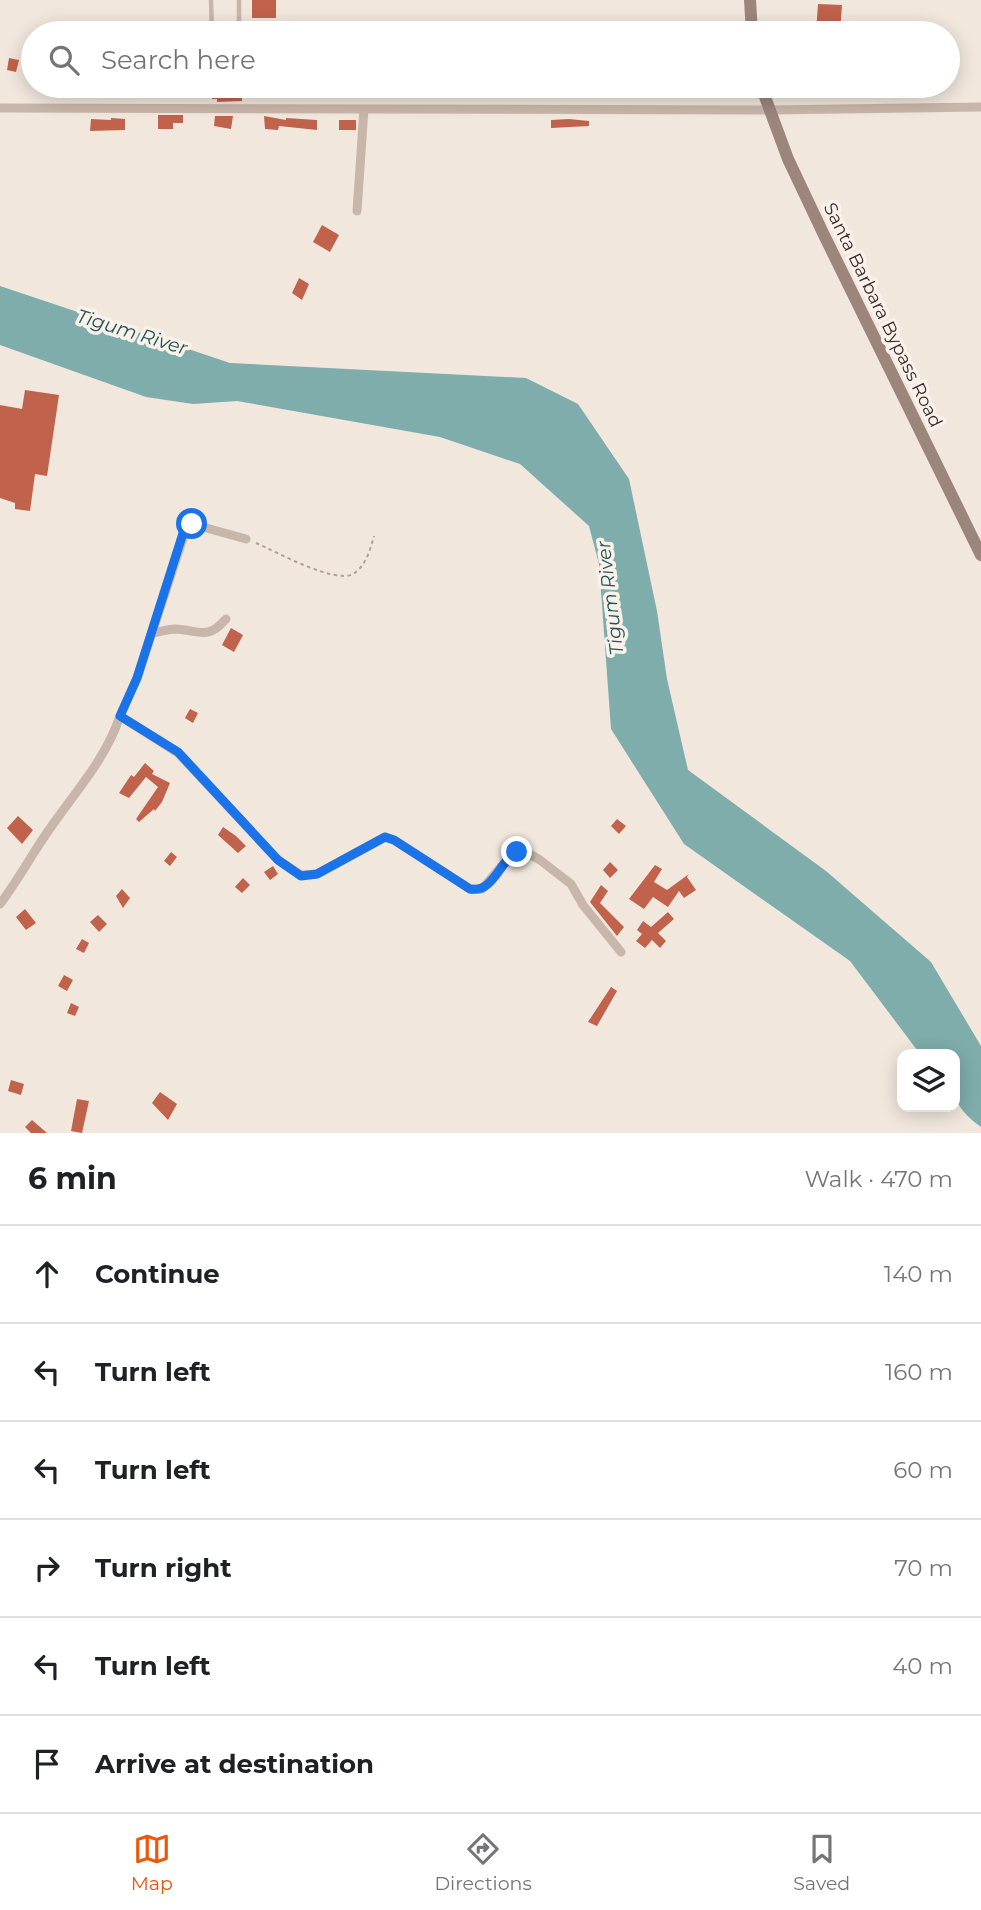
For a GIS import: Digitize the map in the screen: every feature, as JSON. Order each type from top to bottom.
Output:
[{"type":"main road","points":[[750,0],[751,21]]},
{"type":"main road","name":"Santa Barbara Bypass Road","points":[[765,98],[788,159],[981,555]]},
{"type":"street","points":[[0,108],[769,110],[981,107]]},
{"type":"street","points":[[357,211],[365,109]]},
{"type":"street","points":[[0,904],[50,828],[97,766],[114,732],[153,633],[187,526],[192,524],[246,539]]},
{"type":"street","points":[[153,633],[174,629],[204,634],[218,628],[226,619]]},
{"type":"street","points":[[120,716],[178,752],[278,860],[301,876],[317,874],[385,837],[394,840],[470,889],[476,890],[487,886],[512,854],[524,851],[571,884],[583,905],[621,952]]},
{"type":"lane","points":[[211,0],[212,21]]},
{"type":"lane","points":[[239,0],[239,21]]},
{"type":"path","points":[[246,539],[328,574],[343,577],[355,573],[367,559],[374,537]]},
{"type":"water","name":"Tigum River","points":[[0,286],[230,363],[526,378],[578,404],[629,479],[657,611],[667,679],[688,770],[826,871],[931,962],[981,1046],[981,1127],[960,1106],[960,1049],[916,1049],[850,961],[684,844],[611,729],[599,564],[589,526],[520,464],[440,437],[237,401],[193,404],[146,397],[0,345]]},
{"type":"building","points":[[252,0],[276,0],[276,18],[252,18]]},
{"type":"building","points":[[818,4],[842,5],[841,21],[817,21]]},
{"type":"building","points":[[9,58],[19,60],[16,72],[7,70]]},
{"type":"building","points":[[242,98],[242,101],[217,102],[217,99],[212,99]]},
{"type":"building","points":[[158,115],[183,115],[183,123],[173,123],[173,129],[158,129]]},
{"type":"building","points":[[215,116],[233,116],[231,129],[214,126]]},
{"type":"building","points":[[264,116],[286,120],[317,120],[317,130],[279,126],[278,130],[265,129]]},
{"type":"building","points":[[91,119],[125,119],[125,130],[90,131]]},
{"type":"building","points":[[339,120],[356,120],[356,130],[339,130]]},
{"type":"building","points":[[551,120],[589,121],[589,126],[551,128]]},
{"type":"building","points":[[322,225],[339,235],[330,252],[313,242]]},
{"type":"building","points":[[299,278],[309,284],[302,300],[292,293]]},
{"type":"building","points":[[25,390],[59,395],[47,476],[35,474],[30,511],[15,509],[15,503],[0,498],[0,405],[22,409]]},
{"type":"building","points":[[231,628],[243,635],[234,652],[222,645]]},
{"type":"building","points":[[190,709],[198,713],[193,723],[185,718]]},
{"type":"building","points":[[145,763],[154,771],[152,774],[170,783],[155,811],[154,809],[139,822],[136,819],[158,787],[146,777],[129,798],[119,793],[131,775],[134,777]]},
{"type":"building","points":[[18,816],[33,830],[22,844],[7,828]]},
{"type":"building","points":[[617,819],[626,826],[619,834],[611,826]]},
{"type":"building","points":[[223,827],[246,846],[238,853],[218,835]]},
{"type":"building","points":[[171,852],[177,857],[170,866],[164,861]]},
{"type":"building","points":[[610,862],[618,870],[610,878],[603,870]]},
{"type":"building","points":[[655,865],[662,869],[654,882],[667,890],[689,874],[687,877],[696,890],[684,898],[679,891],[668,907],[653,897],[644,909],[629,899]]},
{"type":"building","points":[[273,866],[278,874],[270,880],[264,872]]},
{"type":"building","points":[[243,878],[250,885],[242,893],[235,887]]},
{"type":"building","points":[[601,885],[608,891],[600,903],[624,927],[617,936],[590,902]]},
{"type":"building","points":[[122,889],[130,898],[123,908],[116,896]]},
{"type":"building","points":[[25,909],[36,923],[26,930],[16,917]]},
{"type":"building","points":[[668,912],[674,919],[658,933],[666,941],[660,948],[652,940],[645,948],[636,941],[642,934],[637,930],[643,921],[651,927]]},
{"type":"building","points":[[98,915],[107,924],[99,932],[90,922]]},
{"type":"building","points":[[82,939],[89,943],[84,953],[76,949]]},
{"type":"building","points":[[64,975],[73,980],[67,991],[58,986]]},
{"type":"building","points":[[611,987],[617,991],[597,1026],[588,1022]]},
{"type":"building","points":[[71,1003],[79,1007],[75,1016],[67,1013]]},
{"type":"building","points":[[11,1080],[24,1084],[21,1095],[8,1091]]},
{"type":"building","points":[[160,1092],[177,1104],[168,1120],[152,1103]]},
{"type":"building","points":[[77,1099],[89,1101],[82,1133],[71,1131]]},
{"type":"building","points":[[32,1120],[47,1133],[31,1133],[25,1127]]},
{"type":"route","points":[[192,524],[184,530],[162,607],[137,678],[120,716],[178,752],[278,860],[301,876],[317,874],[385,837],[394,840],[470,889],[476,890],[487,886],[509,857],[517,852]]}]
